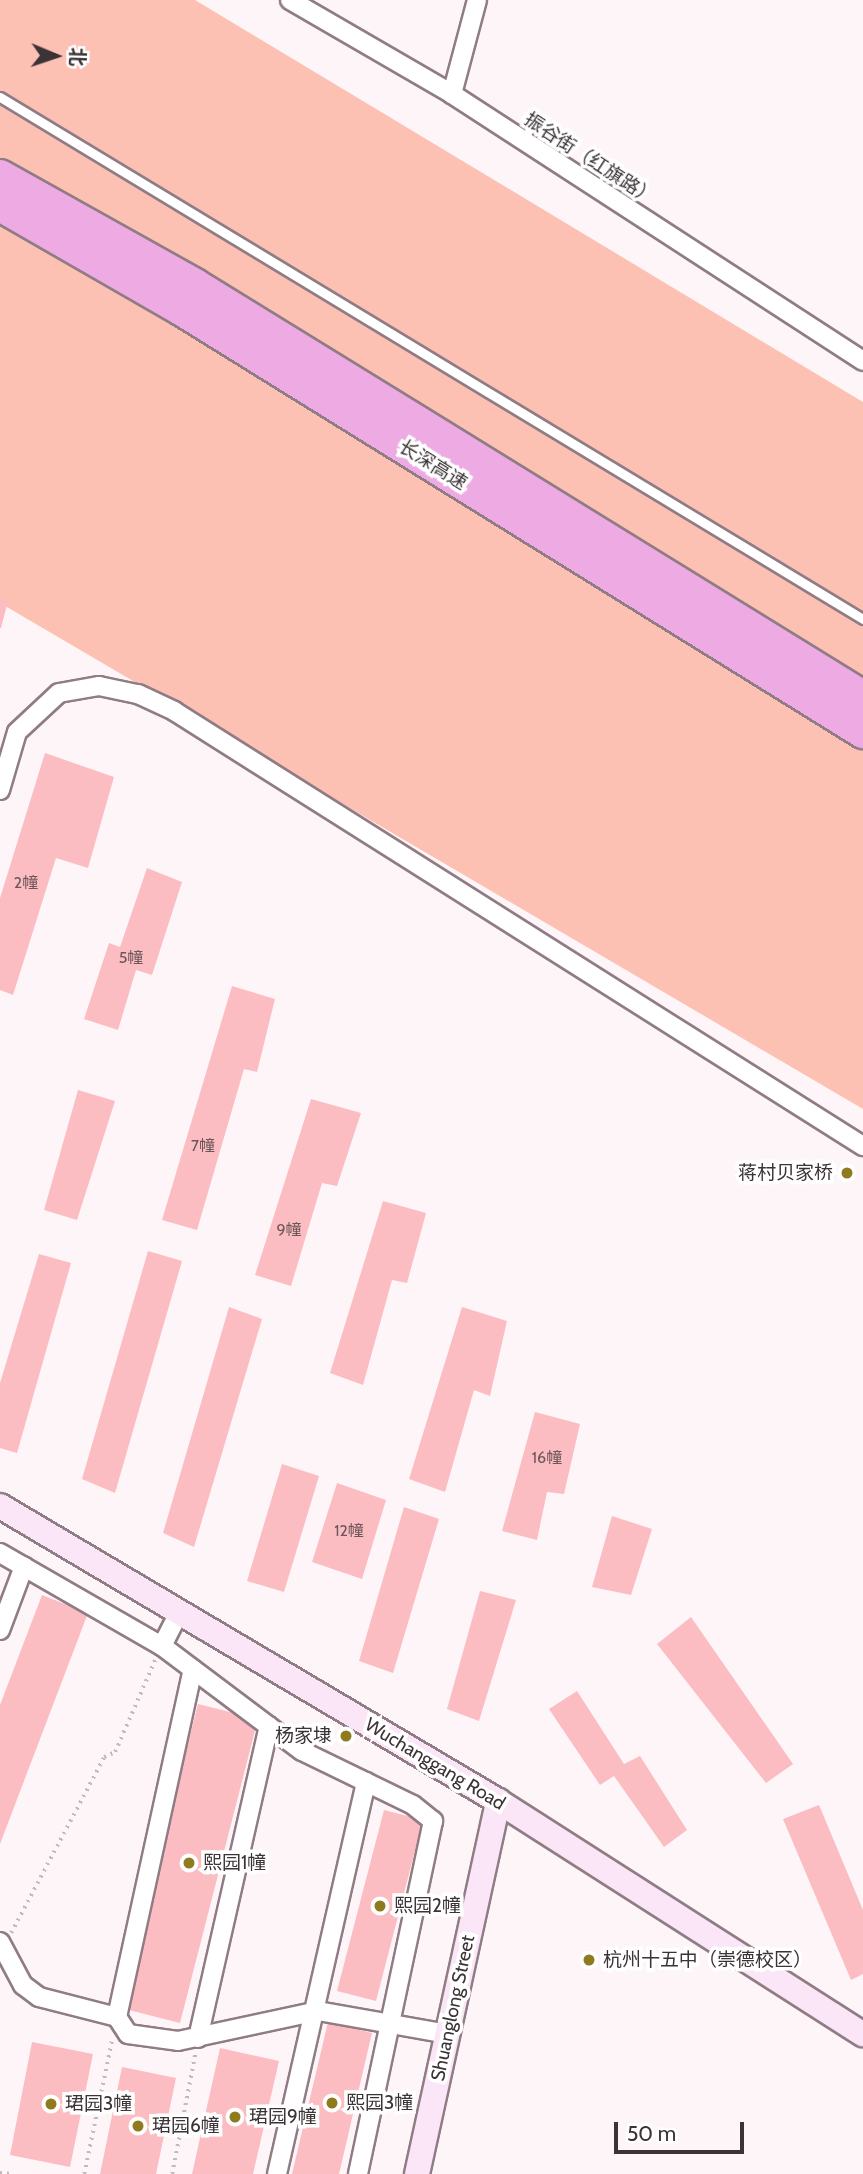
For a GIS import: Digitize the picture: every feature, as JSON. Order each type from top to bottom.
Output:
[{"type":"highway","name":"长深高速","points":[[0,176],[195,285],[863,697]]},
{"type":"highway","name":"长深高速","points":[[0,205],[181,309],[863,732]]},
{"type":"street","name":"振谷街（红旗路）","points":[[290,0],[452,94],[863,361]]},
{"type":"street","points":[[452,94],[477,0]]},
{"type":"street","points":[[0,790],[17,732],[59,693],[99,686],[138,694],[174,711],[863,1146]]},
{"type":"street","name":"Wuchanggang Road","points":[[0,1506],[498,1801],[863,2035]]},
{"type":"street","points":[[0,1553],[162,1646],[302,1751],[366,1782],[433,1821],[358,2174]]},
{"type":"street","points":[[0,1630],[24,1566]]},
{"type":"street","points":[[162,1646],[179,1612]]},
{"type":"street","points":[[117,2017],[193,1669]]},
{"type":"street","points":[[198,2038],[269,1726]]},
{"type":"street","points":[[277,2174],[318,2011],[366,1782]]},
{"type":"street","name":"Shuanglong Street","points":[[417,2174],[498,1801]]},
{"type":"street","points":[[2,1943],[23,1984],[39,1997],[117,2017],[128,2034],[178,2042],[318,2011],[447,2034]]},
{"type":"lane","points":[[0,97],[863,619]]},
{"type":"path","points":[[2,1943],[104,1757],[115,1752],[162,1646]]},
{"type":"path","points":[[84,2174],[117,2017]]},
{"type":"path","points":[[172,2174],[198,2038]]},
{"type":"path","points":[[0,2173],[12,2174]]},
{"type":"shaded area","points":[[0,0],[195,0],[863,402],[863,1109],[0,603]]},
{"type":"building","points":[[0,599],[8,601],[1,628],[0,628]]},
{"type":"building","points":[[45,753],[114,777],[88,868],[56,858],[13,995],[0,990],[0,898]]},
{"type":"building","points":[[147,868],[182,882],[152,975],[136,970],[118,1030],[84,1019],[109,943],[120,947]]},
{"type":"building","points":[[232,986],[275,999],[257,1072],[244,1069],[197,1230],[162,1220]]},
{"type":"building","points":[[78,1090],[115,1101],[77,1220],[44,1210]]},
{"type":"building","points":[[311,1099],[361,1113],[337,1186],[322,1183],[291,1286],[255,1275]]},
{"type":"building","points":[[383,1201],[426,1213],[407,1283],[392,1280],[363,1385],[330,1373]]},
{"type":"building","points":[[148,1251],[182,1261],[115,1493],[82,1479]]},
{"type":"building","points":[[39,1254],[71,1263],[17,1453],[0,1448],[0,1383]]},
{"type":"building","points":[[229,1307],[262,1319],[194,1547],[163,1533]]},
{"type":"building","points":[[462,1307],[507,1321],[490,1396],[474,1390],[445,1492],[409,1479]]},
{"type":"building","points":[[535,1412],[580,1424],[564,1494],[547,1492],[537,1540],[502,1531]]},
{"type":"building","points":[[282,1464],[319,1476],[284,1592],[247,1581]]},
{"type":"building","points":[[337,1483],[386,1500],[362,1579],[312,1562]]},
{"type":"building","points":[[404,1507],[439,1519],[393,1673],[359,1661]]},
{"type":"building","points":[[612,1516],[652,1529],[631,1595],[592,1587]]},
{"type":"building","points":[[480,1591],[516,1600],[479,1721],[447,1709]]},
{"type":"building","points":[[42,1595],[88,1613],[0,1844],[0,1705]]},
{"type":"building","points":[[691,1617],[793,1764],[766,1783],[657,1644]]},
{"type":"building","points":[[577,1691],[624,1764],[640,1756],[687,1830],[664,1847],[614,1776],[600,1785],[549,1709]]},
{"type":"building","name":"熙园1幢","points":[[198,1704],[258,1719],[180,2023],[121,2008]]},
{"type":"building","points":[[819,1805],[863,1910],[863,1974],[851,1980],[783,1819]]},
{"type":"building","name":"熙园2幢","points":[[384,1810],[423,1820],[376,2001],[337,1991]]},
{"type":"building","name":"熙园3幢","points":[[328,2022],[372,2033],[339,2174],[292,2174]]},
{"type":"building","name":"珺园3幢","points":[[32,2042],[93,2054],[70,2167],[10,2155]]},
{"type":"building","name":"珺园9幢","points":[[220,2048],[279,2061],[253,2174],[192,2174]]},
{"type":"building","name":"珺园6幢","points":[[122,2067],[176,2078],[156,2174],[100,2174]]},
{"type":"place","name":"蒋村贝家桥","points":[[847,1173]]},
{"type":"place","name":"杨家埭","points":[[346,1736]]},
{"type":"place","name":"熙园1幢","points":[[189,1863]]},
{"type":"place","name":"熙园2幢","points":[[380,1906]]},
{"type":"place","name":"杭州十五中（崇德校区）","points":[[589,1960]]},
{"type":"place","name":"熙园3幢","points":[[332,2103]]},
{"type":"place","name":"珺园3幢","points":[[51,2104]]},
{"type":"place","name":"珺园9幢","points":[[235,2117]]},
{"type":"place","name":"珺园6幢","points":[[138,2126]]}]
